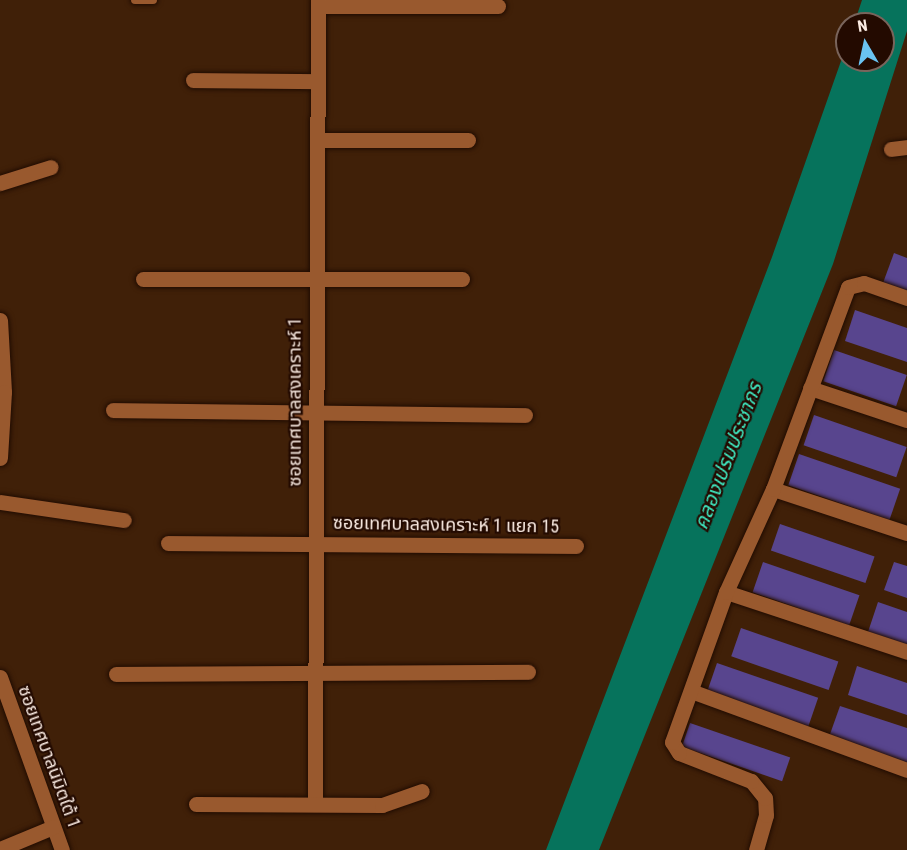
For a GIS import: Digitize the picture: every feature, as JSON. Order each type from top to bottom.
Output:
[{"type":"street","points":[[318,3],[498,6]]},
{"type":"street","name":"ซอยเทศบาลสงเคราะห์ 1","points":[[315,803],[313,672],[318,3]]},
{"type":"street","points":[[193,80],[318,81]]},
{"type":"street","points":[[317,140],[468,140]]},
{"type":"street","points":[[891,149],[907,147]]},
{"type":"street","points":[[0,183],[51,167]]},
{"type":"street","points":[[143,279],[462,279]]},
{"type":"street","points":[[756,850],[766,815],[765,798],[751,781],[679,753],[672,742],[726,592],[772,489],[848,287],[864,283],[907,298]]},
{"type":"street","points":[[0,458],[1,327]]},
{"type":"street","points":[[810,388],[907,420]]},
{"type":"street","points":[[113,410],[525,415]]},
{"type":"street","points":[[772,489],[907,533]]},
{"type":"street","points":[[0,502],[124,520]]},
{"type":"street","name":"ซอยเทศบาลสงเคราะห์ 1 แยก 15","points":[[168,543],[314,542],[576,546]]},
{"type":"street","points":[[726,592],[907,652]]},
{"type":"street","points":[[116,674],[528,672]]},
{"type":"street","name":"ซอยเทศบาลนิมิตใต้ 1","points":[[0,677],[63,850]]},
{"type":"street","points":[[691,691],[907,770]]},
{"type":"street","points":[[195,804],[382,805],[422,791]]},
{"type":"street","points":[[0,849],[53,826]]},
{"type":"lane","points":[[135,0],[153,0]]},
{"type":"water","points":[[862,0],[907,0],[907,31],[895,69],[895,12],[858,12]]},
{"type":"water","name":"คลองเปรมประชากร","points":[[837,72],[894,72],[833,264],[599,850],[546,850],[772,257]]},
{"type":"building","points":[[894,253],[907,258],[907,291],[883,283]]},
{"type":"building","points":[[855,310],[907,328],[907,362],[845,341]]},
{"type":"building","points":[[834,350],[907,375],[896,406],[823,381]]},
{"type":"building","points":[[814,415],[907,447],[896,477],[804,445]]},
{"type":"building","points":[[799,454],[900,489],[889,520],[788,485]]},
{"type":"building","points":[[780,524],[875,557],[865,583],[771,550]]},
{"type":"building","points":[[763,562],[859,595],[849,625],[753,592]]},
{"type":"building","points":[[894,562],[907,566],[907,598],[884,590]]},
{"type":"building","points":[[878,602],[907,612],[907,645],[868,632]]},
{"type":"building","points":[[741,628],[838,662],[829,690],[731,656]]},
{"type":"building","points":[[717,663],[818,698],[807,729],[706,694]]},
{"type":"building","points":[[857,666],[907,683],[907,715],[848,695]]},
{"type":"building","points":[[840,706],[907,728],[907,763],[829,737]]},
{"type":"building","points":[[690,723],[790,758],[782,781],[682,747]]}]
